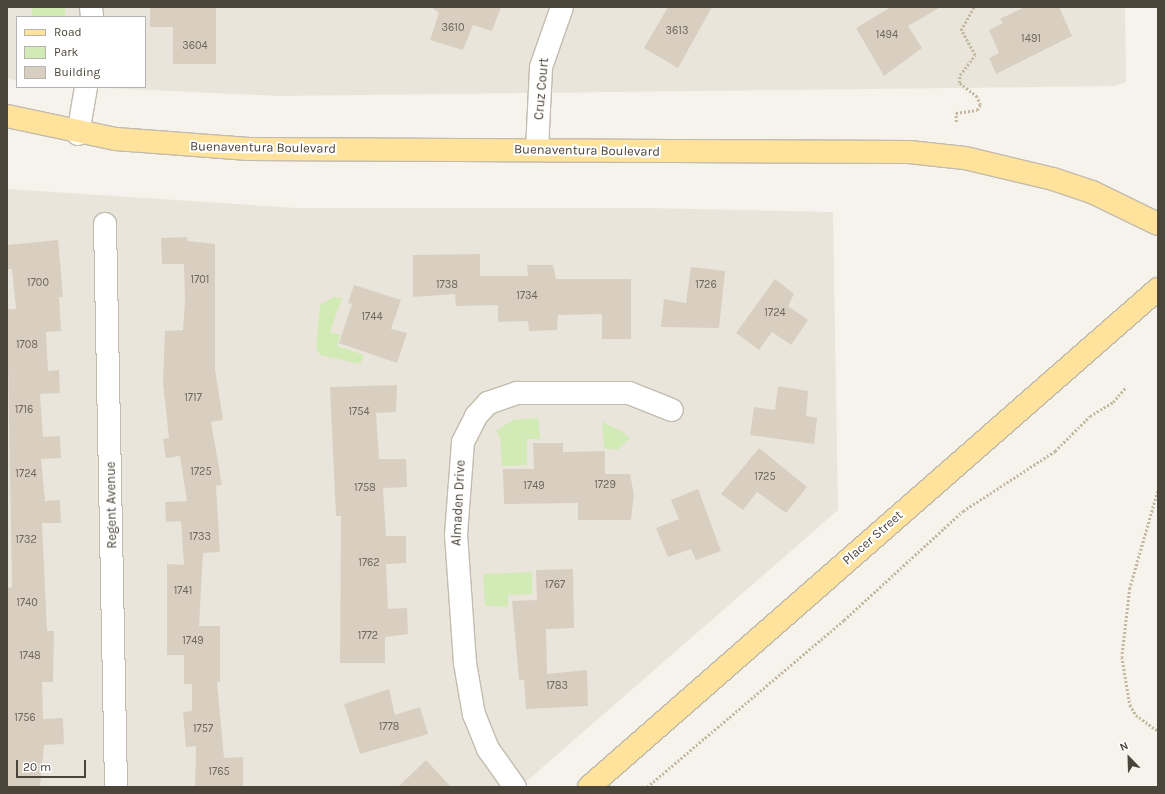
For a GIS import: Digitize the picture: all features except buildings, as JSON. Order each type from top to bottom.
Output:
[{"type":"main road","name":"Buenaventura Boulevard","points":[[7,116],[78,134],[170,146],[249,149],[909,152],[965,158],[1092,192],[1158,224]]},
{"type":"main road","name":"Placer Street","points":[[589,787],[1158,289]]},
{"type":"street","name":"Cruz Court","points":[[537,150],[541,67],[562,7]]},
{"type":"street","points":[[78,134],[86,88]]},
{"type":"street","name":"Regent Avenue","points":[[105,224],[116,787]]},
{"type":"street","name":"Almaden Drive","points":[[515,787],[488,749],[474,715],[465,664],[456,535],[463,442],[476,416],[488,403],[517,393],[629,393],[672,410]]},
{"type":"path","points":[[956,122],[956,113],[977,110],[980,105],[977,97],[959,84],[960,75],[975,55],[961,30],[974,7]]},
{"type":"path","points":[[647,787],[844,620],[963,511],[1055,451],[1090,416],[1113,402],[1126,387]]},
{"type":"path","points":[[1158,490],[1130,588],[1122,657],[1130,705],[1136,715],[1158,731]]},
{"type":"shaded area","points":[[7,7],[1125,7],[1126,82],[1115,86],[280,96],[106,88],[146,88],[146,16],[16,16],[16,81],[7,78]]},
{"type":"shaded area","points":[[7,189],[296,208],[648,208],[833,212],[838,510],[520,787],[7,787]]},
{"type":"green space","points":[[32,7],[65,7],[65,16],[32,16]]},
{"type":"green space","points":[[334,297],[342,298],[330,332],[340,335],[337,346],[364,355],[360,364],[320,355],[316,348],[320,305]]},
{"type":"green space","points":[[538,418],[540,439],[527,439],[527,465],[502,466],[500,437],[496,431],[513,420]]},
{"type":"green space","points":[[602,422],[621,431],[630,438],[617,450],[604,448]]},
{"type":"green space","points":[[532,572],[532,594],[508,595],[508,607],[485,606],[483,574]]}]
